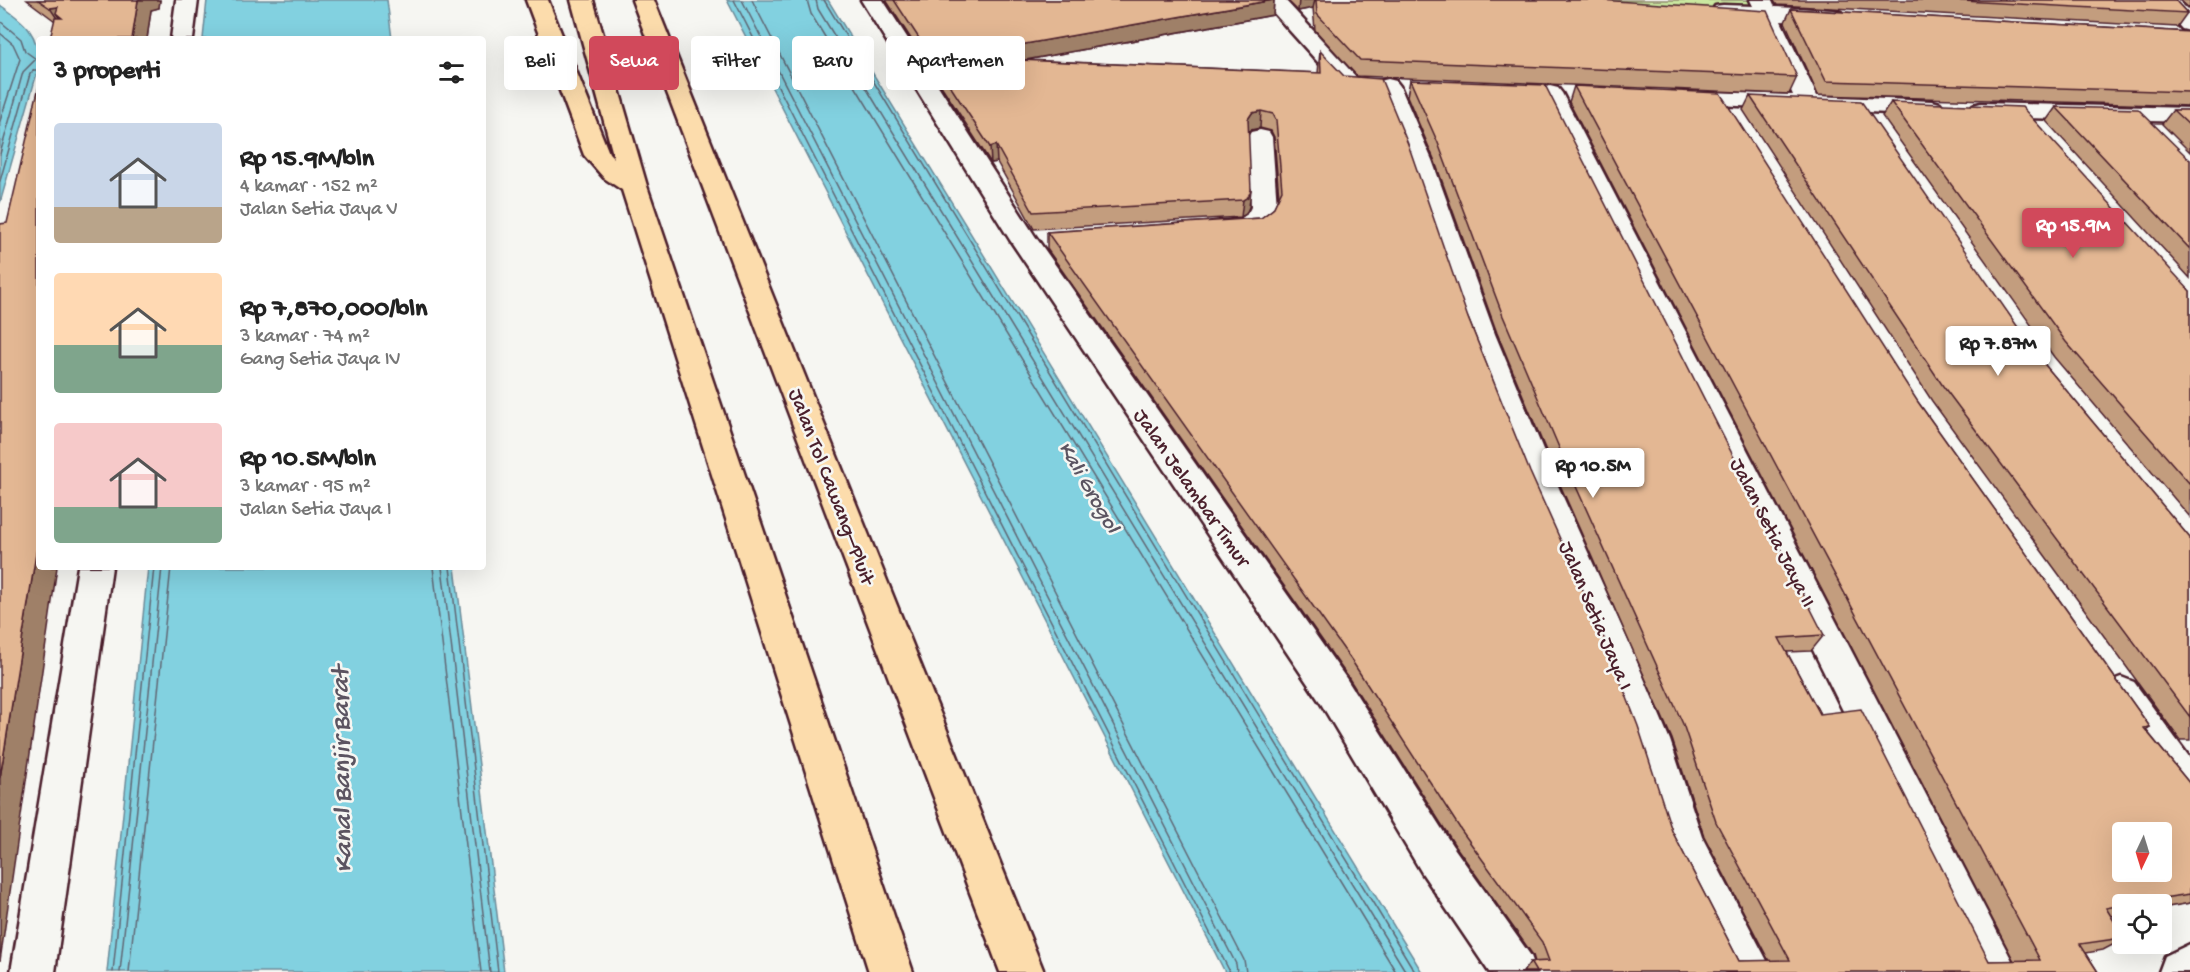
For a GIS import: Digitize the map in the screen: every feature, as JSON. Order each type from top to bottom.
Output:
[{"type":"highway","points":[[537,0],[597,155],[613,173],[634,186]]},
{"type":"highway","points":[[582,0],[634,186],[891,972]]},
{"type":"highway","name":"Jalan Tol Cawang–Pluit","points":[[643,0],[1022,972]]},
{"type":"street","points":[[182,36],[187,0]]},
{"type":"street","name":"Jalan Jelambar Timur","points":[[872,0],[1036,240],[1333,690],[1437,859],[1515,972]]},
{"type":"street","name":"Jalan Setia Jaya I","points":[[1273,0],[1349,85],[1399,86],[1419,160],[1480,334],[1542,488],[1611,643],[1650,740],[1684,844],[1750,972]]},
{"type":"street","points":[[2166,0],[2186,32]]},
{"type":"street","points":[[1699,9],[1765,7],[1851,18]]},
{"type":"street","points":[[1765,7],[1808,103]]},
{"type":"street","name":"Jalan Setia Jaya II","points":[[1550,92],[1996,972]]},
{"type":"street","points":[[1664,98],[1957,109],[2030,122],[2135,115],[2190,115]]},
{"type":"street","points":[[1722,100],[1738,126]]},
{"type":"street","points":[[1860,105],[1878,132]]},
{"type":"street","points":[[2135,115],[2156,136]]},
{"type":"street","points":[[1190,230],[1249,227],[1260,219],[1264,207],[1260,137]]},
{"type":"street","points":[[33,972],[95,570]]},
{"type":"street","points":[[2102,667],[2190,791]]},
{"type":"street","points":[[2181,972],[2190,966]]},
{"type":"green space","points":[[1605,0],[1761,0],[1769,14],[1606,3]]},
{"type":"water","points":[[207,0],[387,0],[392,36],[203,36]]},
{"type":"water","name":"Kali Grogol","points":[[727,0],[828,0],[850,36],[792,36],[792,90],[874,90],[874,75],[1422,972],[1225,972],[773,90],[780,90],[780,36],[745,36]]},
{"type":"water","points":[[0,5],[17,17],[33,37],[36,45],[36,77],[0,203]]},
{"type":"water","name":"Kanal Banjir Barat","points":[[148,570],[455,570],[504,972],[107,972]]},
{"type":"building","points":[[38,0],[138,0],[132,36],[51,36],[55,18],[62,18],[56,13],[58,7],[50,8]]},
{"type":"building","points":[[894,0],[1273,0],[1025,44],[1025,36],[918,36]]},
{"type":"building","points":[[1316,0],[1600,0],[1767,11],[1797,77],[1360,60],[1317,14]]},
{"type":"building","points":[[1945,0],[2175,0],[2187,13]]},
{"type":"building","points":[[1791,9],[2190,32],[2190,92],[1826,81]]},
{"type":"building","points":[[1320,51],[1344,76],[1381,79],[1408,144],[1468,318],[1530,472],[1600,628],[1638,726],[1672,831],[1739,961],[1790,960],[1716,822],[1683,724],[1569,471],[1503,316],[1438,143],[1410,80],[1545,85],[1824,635],[1779,638],[1820,714],[1861,709],[1989,961],[2040,960],[1574,86],[1720,93],[1918,402],[2150,727],[2144,728],[2190,784],[2190,894],[2172,897],[2172,894],[2112,894],[2112,907],[2106,908],[2112,918],[2112,939],[2080,944],[2098,972],[1536,972],[1530,962],[1549,961],[1542,942],[1461,830],[1352,661],[1047,232],[1261,218],[1273,209],[1282,190],[1276,120],[1273,114],[1261,111],[1252,113],[1248,119],[1251,190],[1248,197],[1243,200],[1033,212],[996,145],[990,147],[953,90],[1025,90],[1025,60],[1321,73]]},
{"type":"building","points":[[1750,96],[1861,101],[2040,359],[2190,538],[2190,717],[1943,386]]},
{"type":"building","points":[[36,99],[36,554],[0,778],[0,224],[7,223]]},
{"type":"building","points":[[1891,102],[2022,107],[2190,291],[2190,484],[2066,342]]},
{"type":"building","points":[[2056,107],[2138,109],[2190,160],[2190,249]]},
{"type":"building","points":[[2173,110],[2190,110],[2190,126]]}]
